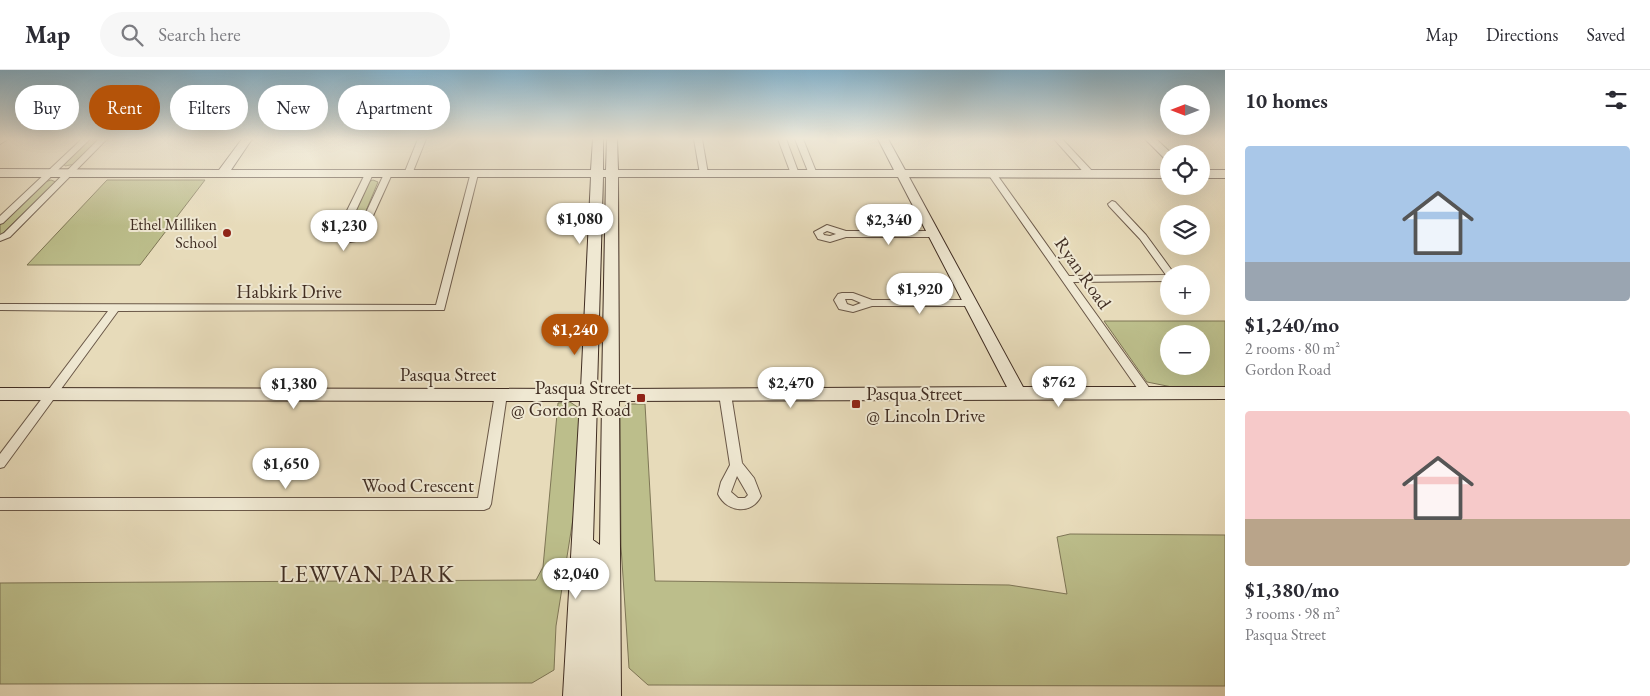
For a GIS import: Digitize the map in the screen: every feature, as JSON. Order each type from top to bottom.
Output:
[{"type":"main road","points":[[589,395],[597,174]]},
{"type":"main road","points":[[585,500],[591,519],[596,696]]},
{"type":"street","points":[[0,222],[56,168]]},
{"type":"street","points":[[0,238],[7,235],[74,168]]},
{"type":"street","points":[[222,174],[226,168]]},
{"type":"street","points":[[408,174],[410,168]]},
{"type":"street","points":[[597,168],[597,174]]},
{"type":"street","points":[[609,696],[612,168]]},
{"type":"street","points":[[703,168],[704,174]]},
{"type":"street","points":[[793,168],[795,174]]},
{"type":"street","points":[[811,168],[813,174]]},
{"type":"street","points":[[898,168],[1018,392]]},
{"type":"street","points":[[1085,168],[1090,174]]},
{"type":"street","points":[[0,173],[1160,174]]},
{"type":"street","points":[[369,174],[339,237],[347,241],[359,238],[388,174]]},
{"type":"street","name":"Habkirk Drive","points":[[0,308],[440,308],[474,174]]},
{"type":"street","name":"Ryan Road","points":[[992,174],[1065,280],[1146,392]]},
{"type":"street","points":[[1210,174],[1225,174]]},
{"type":"street","points":[[1112,204],[1143,237],[1163,265]]},
{"type":"street","points":[[845,234],[934,234]]},
{"type":"street","points":[[1065,280],[1160,278]]},
{"type":"street","points":[[870,303],[970,303]]},
{"type":"street","points":[[0,462],[115,308]]},
{"type":"street","name":"Pasqua Street","points":[[0,394],[1225,393]]},
{"type":"street","name":"Wood Crescent","points":[[0,504],[484,504],[500,394]]},
{"type":"street","points":[[725,394],[736,465]]},
{"type":"street","points":[[575,696],[589,395]]},
{"type":"green space","points":[[51,180],[56,182],[0,236],[0,225],[45,182]]},
{"type":"green space","points":[[107,180],[205,180],[140,265],[27,265]]},
{"type":"green space","points":[[373,180],[378,182],[356,235],[346,238],[344,234],[368,182]]},
{"type":"green space","points":[[1104,321],[1225,321],[1225,389],[1182,389],[1147,382]]},
{"type":"green space","points":[[570,402],[582,410],[576,500],[556,626],[554,670],[532,683],[0,684],[0,583],[536,580],[543,567],[558,403]]},
{"type":"green space","points":[[628,404],[645,404],[655,581],[1009,585],[1067,594],[1057,537],[1070,534],[1225,535],[1225,686],[648,685],[629,668],[621,546],[620,410]]},
{"type":"place","name":"Ethel Milliken School","points":[[227,233]]},
{"type":"place","name":"Pasqua Street @ Gordon Road","points":[[641,398]]},
{"type":"place","name":"Pasqua Street @ Lincoln Drive","points":[[856,404]]},
{"type":"district","name":"LEWVAN PARK","points":[[367,573]]}]
